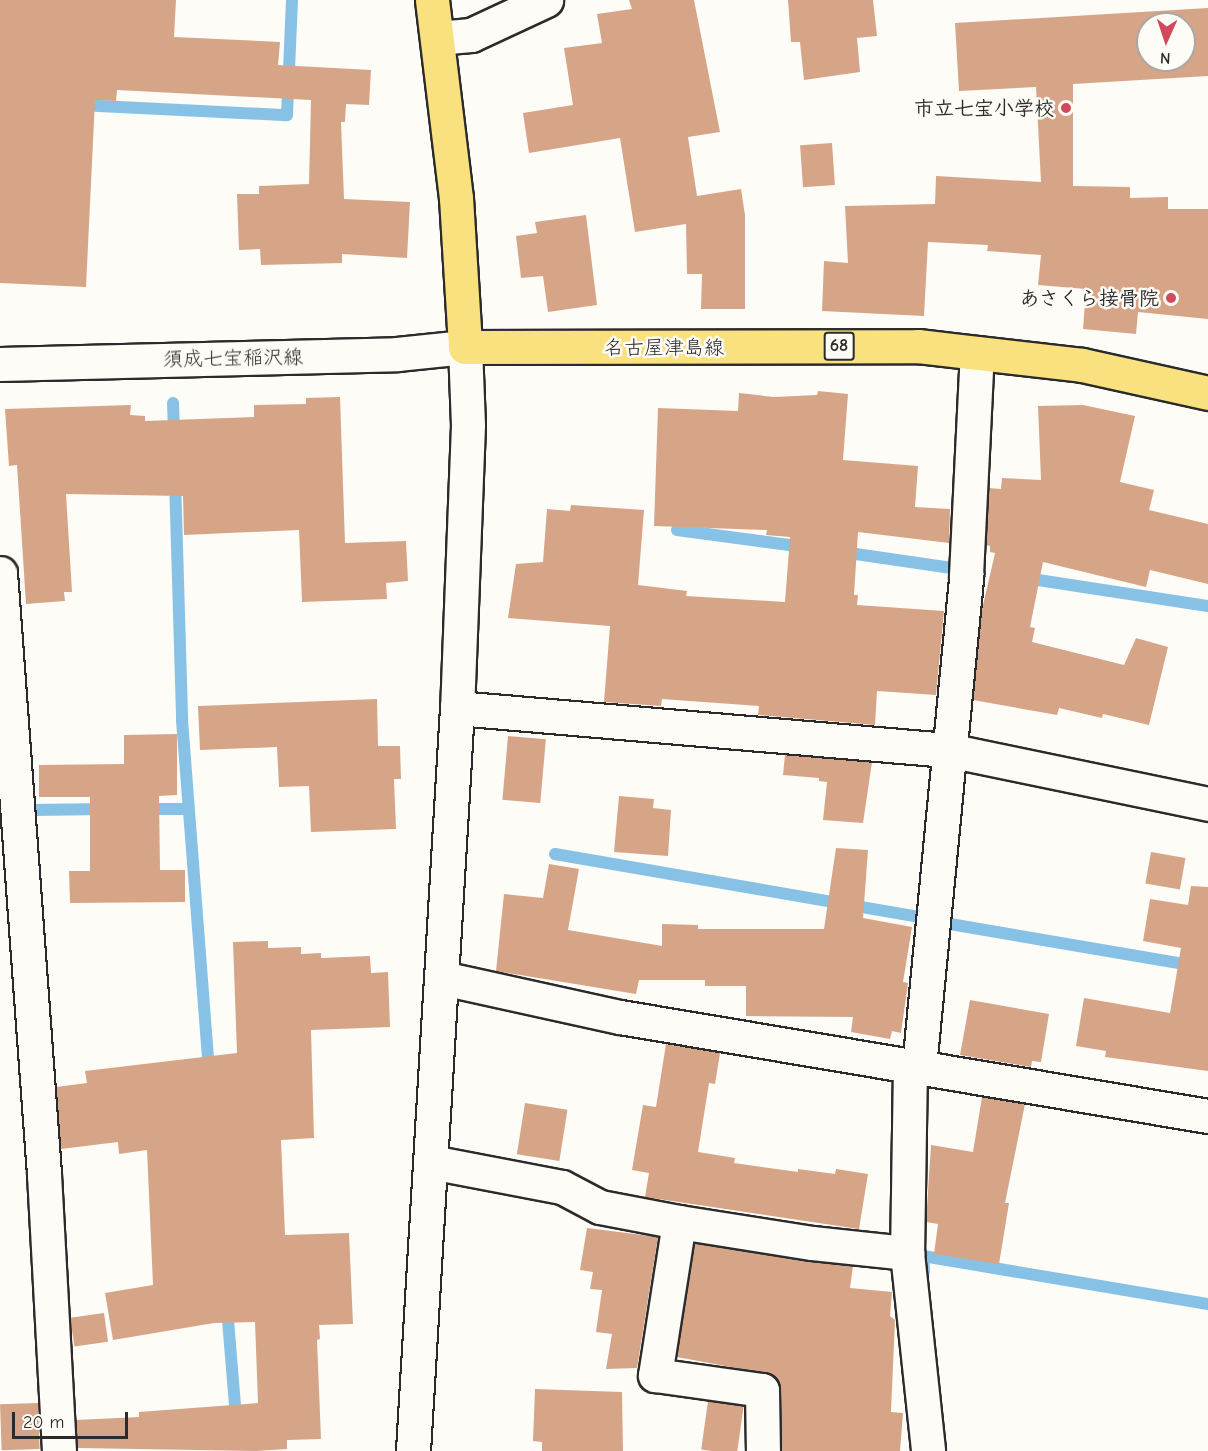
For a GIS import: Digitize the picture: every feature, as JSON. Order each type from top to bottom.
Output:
[{"type":"main road","points":[[432,0],[456,198],[465,347]]},
{"type":"main road","name":"名古屋津島線","points":[[465,347],[918,346],[1082,365],[1208,393]]},
{"type":"street","points":[[437,38],[471,35],[546,0]]},
{"type":"street","points":[[413,1451],[457,708],[468,425],[465,347]]},
{"type":"street","name":"須成七宝稲沢線","points":[[0,364],[397,354],[465,347]]},
{"type":"street","points":[[928,1451],[907,1253],[914,1066],[966,575],[977,353]]},
{"type":"street","points":[[0,573],[8,825],[44,1174],[59,1451]]},
{"type":"street","points":[[457,708],[948,750],[1208,804]]},
{"type":"street","points":[[442,978],[620,1017],[1208,1116]]},
{"type":"street","points":[[431,1162],[562,1187],[600,1207],[812,1243],[907,1253]]},
{"type":"street","points":[[679,1222],[655,1375],[762,1390],[763,1451]]},
{"type":"building","points":[[0,0],[176,0],[174,37],[280,42],[278,65],[371,70],[369,105],[346,104],[345,122],[341,122],[344,199],[410,202],[407,258],[342,254],[342,263],[261,265],[260,249],[239,250],[237,194],[259,194],[259,186],[309,184],[311,100],[117,90],[116,101],[95,100],[86,287],[0,283]]},
{"type":"building","points":[[629,0],[694,0],[720,132],[688,137],[697,196],[741,189],[745,215],[745,309],[701,309],[702,274],[687,274],[686,224],[635,232],[620,138],[529,153],[523,113],[573,105],[564,48],[602,43],[597,14],[632,9]]},
{"type":"building","points":[[788,0],[873,0],[877,36],[857,38],[860,72],[804,80],[800,42],[791,42]]},
{"type":"building","points":[[1208,8],[1208,76],[1073,84],[1073,186],[1130,187],[1130,198],[1168,197],[1168,209],[1208,209],[1208,319],[1138,312],[1136,334],[1083,329],[1086,289],[1038,285],[1041,255],[987,251],[988,245],[928,242],[924,316],[822,311],[824,261],[848,263],[845,206],[935,204],[936,176],[1041,182],[1036,87],[959,91],[955,23],[1136,12],[1136,72],[1196,72],[1196,12],[1141,12]]},
{"type":"building","points":[[832,143],[835,185],[803,187],[800,145]]},
{"type":"building","points":[[586,215],[597,305],[548,312],[543,276],[521,278],[516,236],[537,233],[535,222]]},
{"type":"building","points":[[818,391],[848,394],[843,460],[918,466],[915,507],[950,509],[949,543],[858,532],[854,595],[858,595],[857,605],[944,611],[936,695],[877,691],[875,725],[758,715],[759,706],[662,699],[661,706],[604,702],[610,626],[508,618],[516,564],[543,562],[547,509],[570,511],[571,505],[644,510],[638,585],[687,591],[686,596],[785,602],[790,537],[766,535],[767,530],[654,526],[658,408],[738,411],[739,393],[774,397],[817,395]]},
{"type":"building","points":[[340,397],[345,543],[406,541],[408,581],[386,583],[387,599],[302,602],[299,530],[184,535],[183,496],[66,494],[72,592],[64,592],[65,601],[26,604],[17,465],[9,466],[5,409],[131,405],[130,415],[145,416],[145,421],[254,417],[254,405],[306,404],[306,398]]},
{"type":"building","points":[[1083,405],[1135,416],[1120,482],[1154,490],[1149,510],[1208,524],[1208,584],[1150,570],[1146,587],[1043,562],[1030,627],[1035,628],[1032,642],[1124,665],[1136,638],[1168,647],[1149,725],[1103,714],[1102,718],[1059,708],[1057,715],[973,700],[981,614],[995,553],[990,552],[990,546],[986,545],[989,488],[1001,489],[1002,478],[1041,480],[1038,406]]},
{"type":"building","points":[[377,699],[378,746],[400,746],[401,779],[394,779],[396,829],[311,832],[309,786],[279,787],[277,747],[200,750],[198,706]]},
{"type":"building","points":[[177,734],[177,795],[159,796],[160,870],[185,870],[185,902],[70,903],[69,871],[90,871],[90,797],[39,797],[39,765],[124,764],[124,735]]},
{"type":"building","points":[[508,736],[546,739],[540,803],[502,800]]},
{"type":"building","points":[[785,755],[872,762],[863,823],[823,820],[827,782],[819,781],[819,778],[783,775]]},
{"type":"building","points":[[619,796],[654,799],[653,808],[671,810],[668,856],[614,852]]},
{"type":"building","points":[[836,848],[868,850],[863,918],[912,927],[903,982],[908,983],[901,1033],[892,1031],[890,1039],[851,1032],[853,1017],[746,1016],[746,986],[705,986],[705,980],[639,980],[636,994],[496,971],[504,894],[543,898],[549,864],[579,869],[568,930],[662,946],[662,924],[698,925],[698,929],[824,929]]},
{"type":"building","points":[[1151,852],[1185,858],[1180,890],[1145,884]]},
{"type":"building","points":[[1191,886],[1208,887],[1208,1071],[1105,1057],[1106,1051],[1076,1046],[1084,998],[1170,1013],[1181,948],[1143,941],[1150,899],[1188,905]]},
{"type":"building","points":[[268,941],[268,948],[301,947],[301,954],[321,953],[321,958],[370,956],[371,973],[388,972],[390,1027],[311,1030],[314,1138],[281,1140],[285,1235],[349,1233],[353,1324],[319,1325],[320,1339],[317,1340],[321,1439],[287,1440],[287,1449],[256,1451],[78,1448],[76,1420],[139,1417],[139,1412],[258,1403],[255,1322],[214,1323],[113,1340],[105,1293],[153,1285],[147,1150],[119,1154],[118,1142],[61,1149],[56,1087],[87,1083],[85,1071],[237,1053],[233,942]]},
{"type":"building","points":[[970,1000],[1049,1014],[1041,1062],[1032,1061],[1031,1067],[960,1055]]},
{"type":"building","points":[[666,1044],[720,1053],[715,1084],[709,1083],[698,1152],[735,1158],[734,1163],[798,1172],[798,1169],[835,1174],[836,1169],[868,1174],[859,1229],[645,1197],[649,1173],[632,1170],[643,1105],[656,1107]]},
{"type":"building","points":[[982,1097],[1025,1104],[1005,1203],[1009,1203],[999,1264],[934,1254],[938,1224],[926,1222],[931,1145],[973,1152]]},
{"type":"building","points":[[525,1103],[567,1110],[559,1161],[517,1154]]},
{"type":"building","points":[[587,1228],[658,1237],[637,1368],[606,1369],[612,1334],[596,1332],[602,1290],[590,1289],[593,1272],[580,1270]]},
{"type":"building","points":[[695,1243],[853,1266],[850,1288],[892,1292],[890,1316],[895,1320],[891,1412],[903,1413],[900,1451],[782,1451],[781,1390],[773,1375],[677,1357]]},
{"type":"building","points":[[104,1313],[108,1342],[74,1346],[70,1318]]},
{"type":"building","points":[[535,1389],[622,1392],[623,1451],[542,1451],[542,1442],[533,1441]]},
{"type":"building","points":[[708,1401],[744,1406],[737,1451],[701,1450]]},
{"type":"building","points":[[38,1403],[40,1449],[2,1450],[0,1404]]},
{"type":"waterway","points":[[79,105],[287,115],[292,0]]},
{"type":"waterway","points":[[173,403],[174,435]]},
{"type":"waterway","points":[[175,479],[182,720],[209,1073]]},
{"type":"waterway","points":[[677,530],[804,547]]},
{"type":"waterway","points":[[842,552],[952,568]]},
{"type":"waterway","points":[[1025,578],[1208,606]]},
{"type":"waterway","points":[[31,810],[106,809]]},
{"type":"waterway","points":[[144,809],[188,809]]},
{"type":"waterway","points":[[555,854],[919,917]]},
{"type":"waterway","points":[[944,923],[1208,968]]},
{"type":"waterway","points":[[924,1271],[923,1256],[1208,1304]]},
{"type":"waterway","points":[[227,1308],[235,1406]]},
{"type":"place","name":"市立七宝小学校","points":[[1066,108]]},
{"type":"place","name":"あさくら接骨院","points":[[1171,298]]}]
